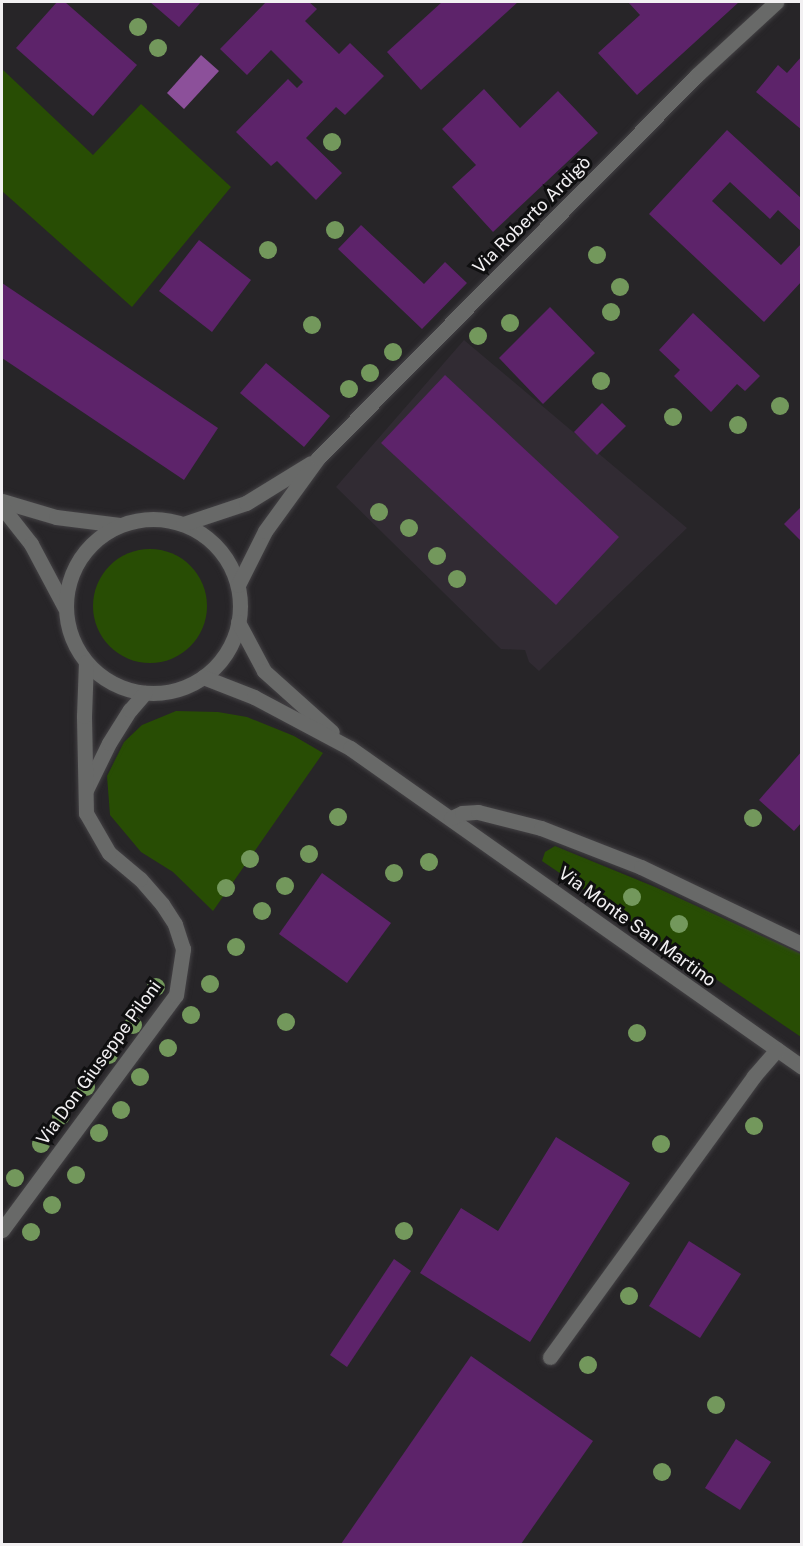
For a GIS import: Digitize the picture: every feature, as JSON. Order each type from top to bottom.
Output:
[{"type":"street","name":"Via Roberto Ardigò","points":[[238,585],[265,531],[318,458],[697,75],[776,2]]},
{"type":"street","name":"Via Roberto Ardigò","points":[[183,524],[246,503],[318,458]]},
{"type":"street","points":[[2,501],[56,517],[119,525]]},
{"type":"street","points":[[2,507],[31,544],[65,608],[71,637],[86,662],[103,677],[123,688],[145,693],[176,690],[203,677],[219,662],[231,644],[238,622],[240,603],[238,585],[227,559],[207,537],[183,524],[162,519],[140,519],[119,525],[96,539],[80,559],[69,582],[65,608]]},
{"type":"street","name":"Via Monte San Martino","points":[[238,622],[264,671],[350,748]]},
{"type":"street","name":"Via Don Giuseppe Piloni","points":[[2,1230],[176,995],[183,950],[175,924],[162,904],[140,879],[109,853],[86,813],[84,793],[86,662]]},
{"type":"street","name":"Via Monte San Martino","points":[[203,677],[254,697],[350,748],[801,1067]]},
{"type":"street","points":[[84,793],[109,743],[130,710],[145,693]]},
{"type":"street","name":"Via Monte San Martino","points":[[452,818],[462,813],[478,812],[541,828],[641,867],[801,944]]},
{"type":"street","points":[[550,1357],[754,1076],[777,1050]]},
{"type":"shaded area","points":[[201,55],[219,71],[184,109],[167,93]]},
{"type":"shaded area","points":[[464,340],[687,528],[539,671],[529,662],[525,650],[501,649],[336,487]]},
{"type":"green space","points":[[2,69],[93,155],[141,104],[231,187],[132,307],[2,191]]},
{"type":"green space","points":[[150,549],[172,553],[182,558],[198,574],[203,584],[207,606],[203,628],[198,638],[182,654],[172,659],[150,663],[128,659],[118,654],[102,638],[97,628],[93,606],[97,584],[102,574],[118,558],[128,553]]},
{"type":"green space","points":[[176,711],[218,712],[247,717],[294,736],[323,753],[213,911],[173,872],[141,852],[110,815],[107,776],[124,742],[142,725]]},
{"type":"green space","points":[[555,846],[655,887],[801,954],[801,1037],[542,861],[545,852]]},
{"type":"building","points":[[57,2],[65,2],[137,65],[93,116],[16,48]]},
{"type":"building","points":[[150,2],[201,2],[179,27]]},
{"type":"building","points":[[266,2],[309,2],[317,9],[305,21],[339,54],[350,43],[384,76],[345,115],[336,107],[306,138],[342,173],[316,200],[277,161],[271,166],[236,132],[288,79],[297,88],[303,82],[271,50],[247,75],[220,49]]},
{"type":"building","points":[[442,2],[518,2],[421,90],[387,52]]},
{"type":"building","points":[[628,2],[739,2],[637,95],[598,53],[640,15]]},
{"type":"building","points":[[802,56],[802,130],[756,92],[778,65],[787,73]]},
{"type":"building","points":[[484,89],[520,128],[558,91],[598,133],[493,232],[452,187],[476,165],[442,129]]},
{"type":"building","points":[[727,130],[802,199],[802,232],[778,210],[770,219],[730,182],[712,201],[781,265],[802,243],[802,281],[764,322],[649,214]]},
{"type":"building","points":[[361,225],[424,284],[445,262],[467,283],[422,329],[338,249]]},
{"type":"building","points":[[199,240],[251,280],[212,332],[159,291]]},
{"type":"building","points":[[2,283],[218,428],[184,480],[2,358]]},
{"type":"building","points":[[550,307],[595,353],[543,404],[499,358]]},
{"type":"building","points":[[693,313],[760,376],[745,391],[737,384],[711,412],[674,376],[680,370],[659,350]]},
{"type":"building","points":[[266,363],[330,416],[304,447],[240,393]]},
{"type":"building","points":[[445,375],[619,537],[556,605],[381,443]]},
{"type":"building","points":[[602,403],[626,426],[597,455],[574,432]]},
{"type":"building","points":[[802,506],[802,542],[784,524]]},
{"type":"building","points":[[802,751],[802,822],[794,831],[759,800]]},
{"type":"building","points":[[322,873],[391,923],[347,983],[279,934]]},
{"type":"building","points":[[556,1137],[630,1183],[530,1342],[420,1273],[461,1208],[498,1231]]},
{"type":"building","points":[[689,1241],[741,1274],[700,1338],[649,1306]]},
{"type":"building","points":[[394,1259],[411,1271],[347,1367],[330,1355]]},
{"type":"building","points":[[471,1356],[593,1441],[521,1544],[341,1544]]},
{"type":"building","points":[[736,1439],[771,1462],[740,1510],[705,1488]]}]
